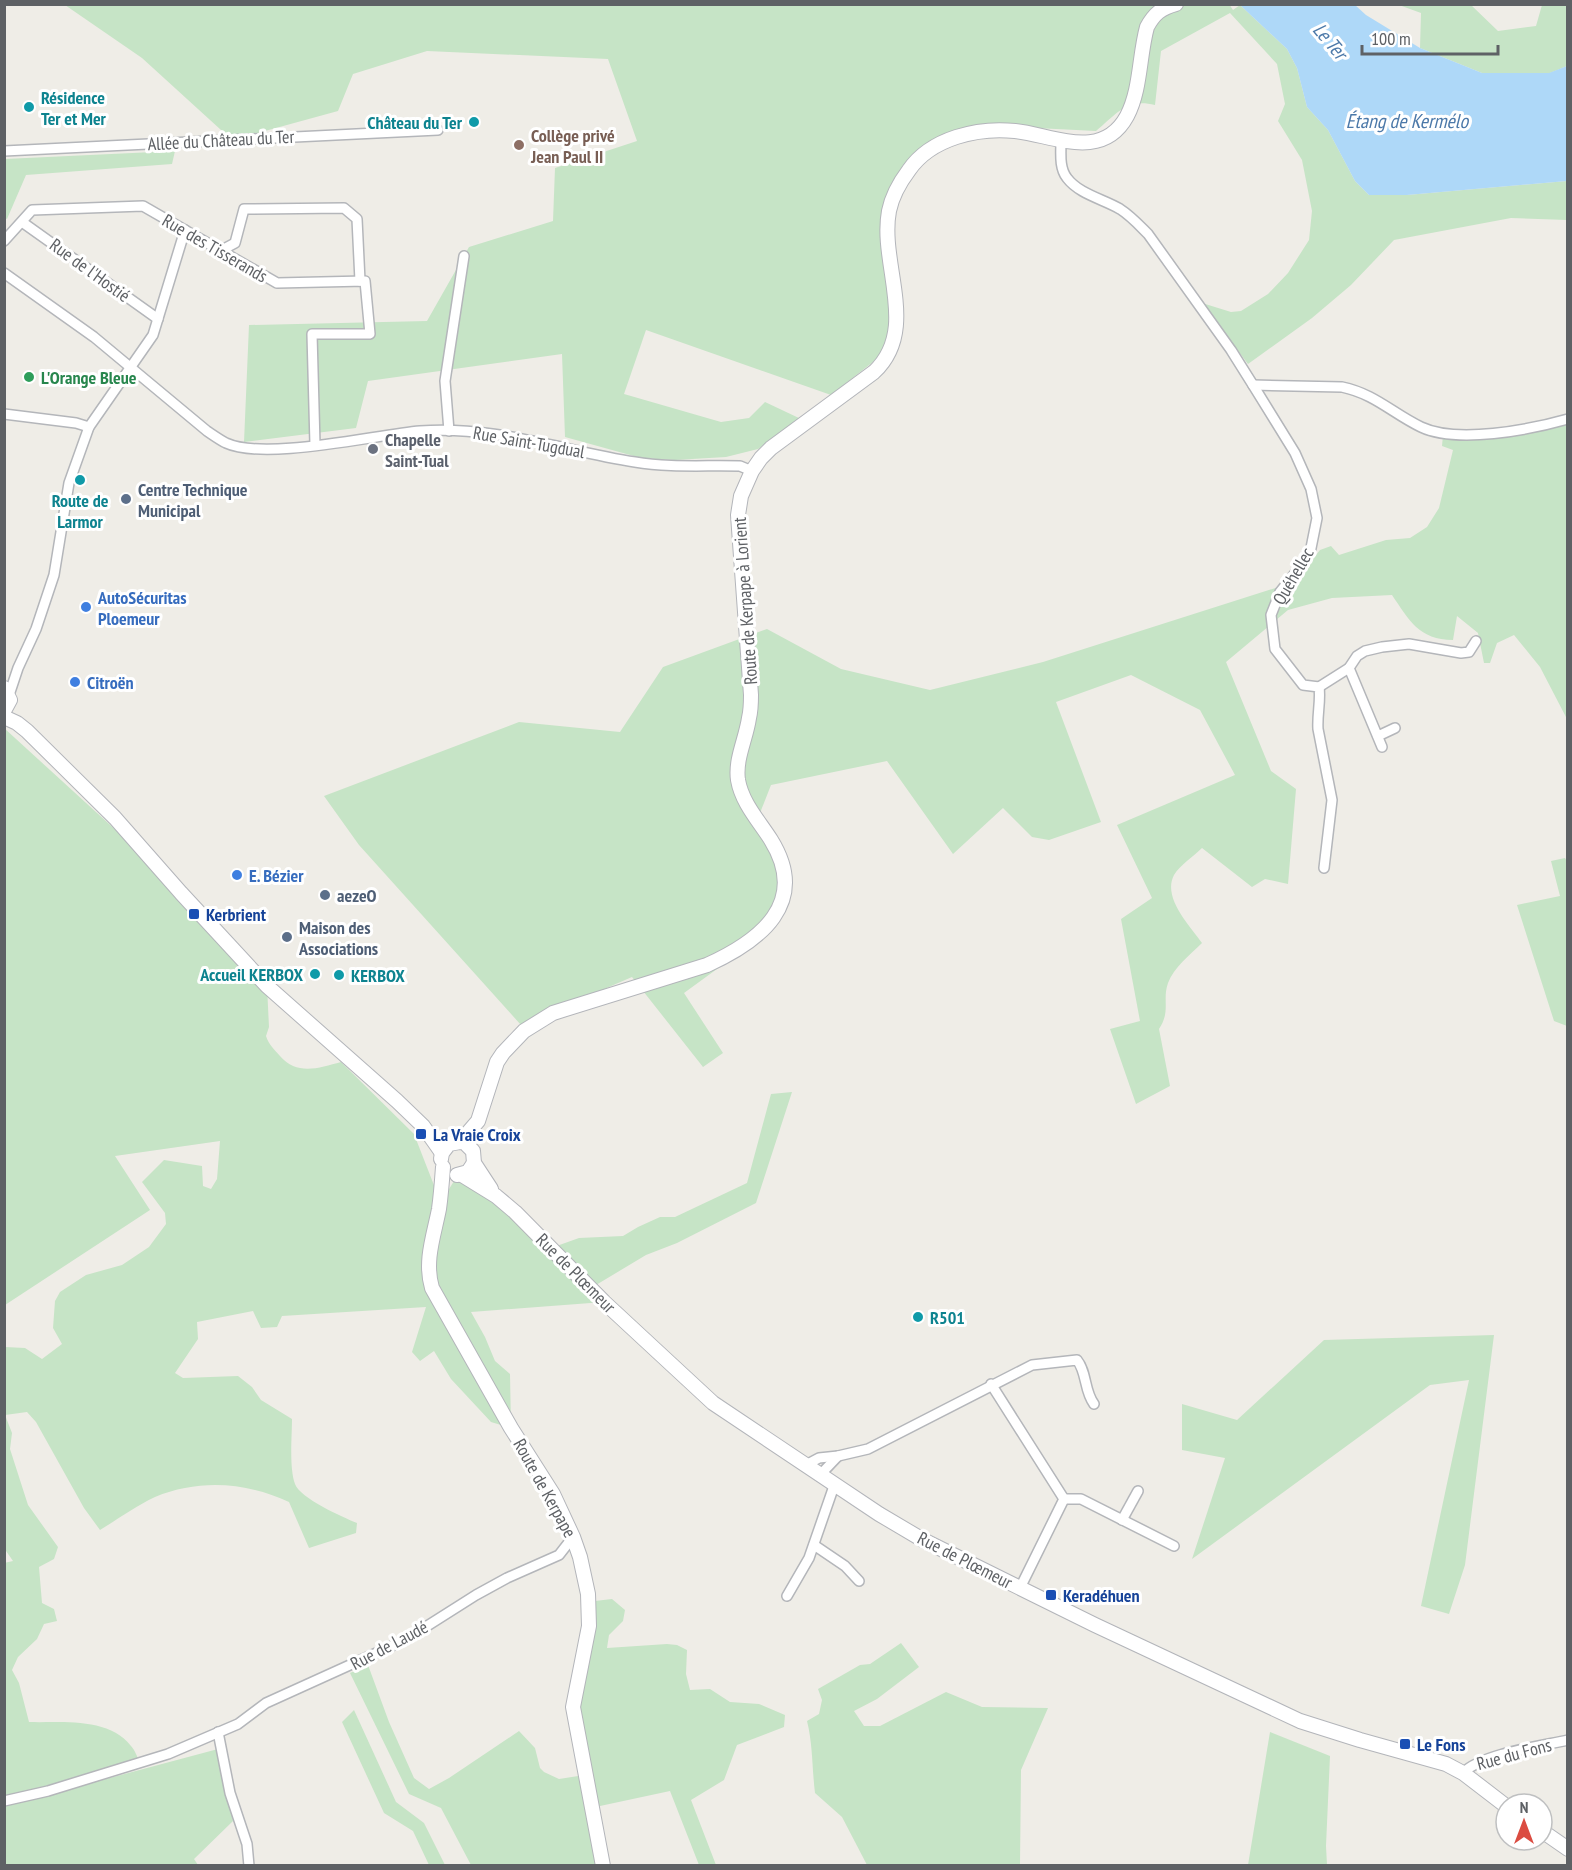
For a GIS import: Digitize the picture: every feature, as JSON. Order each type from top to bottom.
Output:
[{"type":"main road","name":"Route de Kerpape à Lorient","points":[[457,1142],[470,1132],[478,1121],[502,1053],[524,1031],[553,1013],[707,965],[747,944],[768,927],[781,902],[785,882],[781,859],[747,803],[738,779],[739,758],[750,717],[751,695],[738,515],[741,496],[752,471],[771,448],[874,372],[891,351],[897,325],[889,252],[889,213],[896,191],[910,167],[921,156],[952,138],[982,131],[1016,131],[1072,143],[1096,141],[1113,133],[1126,117],[1133,101],[1147,27],[1153,16],[1162,9],[1176,4]]},
{"type":"main road","points":[[7,700],[11,720],[115,818],[267,986],[423,1126],[451,1174],[459,1175],[468,1172],[474,1157],[470,1147],[423,1126]]},
{"type":"main road","name":"Route de Kerpape à Lorient","points":[[474,1157],[476,1136],[486,1115],[494,1084],[516,1040]]},
{"type":"main road","points":[[443,1160],[445,1148],[457,1142]]},
{"type":"main road","name":"Rue de Plœmeur","points":[[474,1157],[496,1196]]},
{"type":"main road","name":"Route de Kerpape","points":[[441,1199],[443,1160]]},
{"type":"main road","name":"Rue de Plœmeur","points":[[459,1175],[496,1196],[515,1212],[644,1340],[713,1403],[834,1486],[916,1536],[1119,1637],[1300,1721],[1446,1764],[1463,1773],[1494,1797]]},
{"type":"main road","name":"Route de Kerpape","points":[[459,1175],[445,1188],[441,1199],[429,1256],[428,1268],[432,1288],[511,1428],[553,1494],[573,1536],[580,1557],[588,1594],[589,1626],[573,1707],[603,1866]]},
{"type":"main road","points":[[1554,1839],[1568,1849]]},
{"type":"street","name":"Allée du Château du Ter","points":[[4,151],[438,130]]},
{"type":"street","name":"Quéhellec","points":[[1061,141],[1063,171],[1067,178],[1080,189],[1119,208],[1148,234],[1232,351],[1295,453],[1311,489],[1317,518],[1311,548],[1300,567],[1280,592],[1271,615],[1275,649],[1303,685],[1318,687]]},
{"type":"street","name":"Rue des Tisserands","points":[[4,241],[32,210],[143,206],[277,283],[360,281]]},
{"type":"street","points":[[220,250],[235,243],[244,209],[344,208],[357,219],[360,281],[365,281],[370,334],[312,334],[315,445]]},
{"type":"street","name":"Rue de l'Hostié","points":[[22,222],[158,319]]},
{"type":"street","points":[[7,700],[18,668],[33,636],[54,575],[69,483],[89,427],[153,335],[185,230]]},
{"type":"street","points":[[448,431],[445,381],[464,256]]},
{"type":"street","name":"Rue Saint-Tugdual","points":[[4,273],[94,337],[207,431],[227,444],[249,449],[289,448],[422,431],[471,431],[528,440],[638,463],[740,466],[752,471]]},
{"type":"street","points":[[1253,385],[1342,387],[1354,390],[1374,398],[1419,426],[1440,434],[1505,432],[1537,428],[1568,419]]},
{"type":"street","points":[[4,414],[76,423],[89,427]]},
{"type":"street","points":[[1324,868],[1332,800],[1318,729],[1320,696],[1318,687],[1349,668],[1357,656],[1365,651],[1409,644],[1461,653],[1468,652],[1476,641]]},
{"type":"street","points":[[4,680],[18,668]]},
{"type":"street","points":[[1349,668],[1382,747]]},
{"type":"street","points":[[1378,736],[1395,728]]},
{"type":"street","points":[[804,1466],[819,1458],[868,1449],[1032,1365],[1077,1360],[1081,1365],[1088,1394],[1094,1404]]},
{"type":"street","points":[[992,1384],[1064,1499]]},
{"type":"street","points":[[819,1476],[838,1456]]},
{"type":"street","points":[[787,1596],[809,1558],[834,1486]]},
{"type":"street","points":[[1122,1520],[1138,1491]]},
{"type":"street","points":[[1064,1499],[1082,1499],[1174,1546]]},
{"type":"street","points":[[1020,1588],[1064,1499]]},
{"type":"street","name":"Rue de Laudé","points":[[4,1801],[48,1791],[168,1754],[238,1724],[267,1703],[405,1640],[476,1595],[507,1578],[559,1555],[573,1536]]},
{"type":"street","points":[[814,1545],[845,1566],[859,1581]]},
{"type":"street","name":"Rue de Laudé","points":[[559,1555],[580,1557]]},
{"type":"street","points":[[218,1732],[230,1793],[247,1844],[249,1866]]},
{"type":"street","name":"Rue du Fons","points":[[1463,1773],[1469,1767],[1485,1759],[1568,1740]]},
{"type":"green space","points":[[1229,4],[1233,10],[1240,5],[1287,49],[1297,68],[1307,107],[1328,130],[1355,181],[1369,195],[1407,195],[1567,181],[1567,220],[1511,218],[1394,240],[1351,285],[1312,318],[1248,364],[1202,303],[1231,312],[1241,311],[1268,294],[1288,273],[1309,240],[1312,211],[1302,160],[1278,121],[1285,104],[1277,64],[1230,13],[1161,51],[1155,105],[1136,104],[1122,109],[1096,131],[977,125],[911,160],[888,205],[891,326],[883,354],[831,395],[646,330],[624,394],[721,422],[749,418],[765,402],[801,419],[758,449],[726,457],[675,460],[641,458],[565,437],[562,354],[368,381],[356,428],[244,442],[249,325],[427,321],[469,247],[553,221],[555,168],[637,141],[608,59],[427,51],[353,74],[338,111],[232,140],[142,58],[65,5]]},
{"type":"green space","points":[[1399,5],[1471,5],[1498,31],[1536,26],[1542,5],[1567,5],[1567,66],[1550,73],[1482,73],[1420,48],[1421,13]]},
{"type":"green space","points":[[175,151],[172,164],[26,175],[7,219],[5,218],[5,159]]},
{"type":"green space","points":[[1567,418],[1567,719],[1540,667],[1514,635],[1497,643],[1490,663],[1484,663],[1478,633],[1457,616],[1453,640],[1441,639],[1416,627],[1392,595],[1332,598],[1288,610],[1226,662],[1271,771],[1296,789],[1288,884],[1265,879],[1252,887],[1202,848],[1174,875],[1171,884],[1174,902],[1202,943],[1174,972],[1166,989],[1165,1017],[1159,1029],[1170,1086],[1136,1104],[1110,1029],[1140,1021],[1121,919],[1152,898],[1117,825],[1235,775],[1200,710],[1131,675],[1056,702],[1101,822],[1049,840],[1032,837],[1003,808],[953,854],[887,761],[771,785],[760,813],[788,895],[754,942],[684,993],[723,1053],[703,1067],[632,977],[521,1025],[359,845],[324,796],[519,722],[620,732],[663,667],[767,629],[841,669],[930,690],[1043,662],[1294,582],[1320,550],[1331,546],[1339,555],[1386,540],[1410,538],[1427,527],[1439,508],[1453,450],[1442,446],[1443,435],[1505,432]]},
{"type":"green space","points":[[4,728],[166,876],[267,986],[269,1027],[266,1036],[280,1056],[294,1066],[309,1069],[341,1062],[414,1134],[437,1193],[446,1194],[454,1181],[466,1182],[551,1248],[579,1238],[623,1236],[660,1217],[675,1217],[747,1183],[771,1094],[792,1092],[756,1203],[677,1243],[646,1255],[591,1288],[604,1302],[471,1312],[495,1361],[510,1374],[511,1428],[491,1422],[451,1379],[434,1351],[420,1361],[412,1352],[426,1307],[282,1316],[277,1327],[261,1328],[253,1311],[197,1322],[198,1339],[175,1373],[183,1378],[238,1376],[252,1387],[261,1400],[292,1419],[291,1461],[295,1484],[313,1501],[357,1523],[356,1533],[309,1548],[289,1502],[256,1490],[222,1485],[188,1487],[155,1497],[100,1530],[84,1508],[36,1422],[27,1412],[5,1415],[12,1433],[10,1449],[28,1505],[58,1547],[54,1559],[39,1567],[42,1603],[54,1609],[57,1621],[44,1624],[37,1639],[18,1657],[12,1670],[19,1683],[29,1722],[70,1722],[110,1730],[131,1746],[140,1762],[5,1801],[4,1563],[13,1561],[4,1548],[5,1347],[25,1348],[42,1359],[62,1344],[53,1328],[55,1301],[60,1292],[86,1275],[122,1265],[149,1247],[166,1224],[165,1213],[142,1182],[164,1160],[202,1166],[203,1186],[211,1189],[217,1179],[220,1141],[115,1156],[150,1210],[5,1305]]},
{"type":"green space","points":[[1565,858],[1568,863],[1567,1026],[1554,1021],[1517,905],[1560,896],[1551,861]]},
{"type":"green space","points":[[1494,1335],[1465,1565],[1449,1614],[1421,1606],[1469,1380],[1430,1385],[1192,1559],[1225,1458],[1182,1450],[1182,1404],[1237,1420],[1324,1340]]},
{"type":"green space","points":[[612,1599],[625,1610],[623,1621],[609,1635],[607,1648],[677,1645],[687,1650],[686,1674],[690,1690],[710,1689],[730,1702],[759,1704],[785,1715],[784,1727],[737,1745],[724,1780],[691,1800],[716,1865],[699,1865],[670,1791],[586,1809],[598,1865],[471,1865],[441,1808],[409,1794],[350,1673],[368,1665],[389,1722],[414,1778],[429,1789],[519,1731],[535,1748],[540,1768],[544,1772],[559,1779],[591,1774],[581,1717],[580,1692],[584,1668],[592,1646],[595,1601]]},
{"type":"green space","points":[[901,1643],[919,1667],[877,1699],[854,1711],[864,1726],[880,1726],[946,1692],[982,1707],[1048,1708],[1021,1770],[1020,1865],[867,1865],[842,1817],[815,1793],[807,1721],[819,1714],[822,1700],[818,1689],[860,1665],[870,1664]]},
{"type":"green space","points":[[354,1710],[396,1802],[424,1823],[445,1865],[429,1865],[413,1831],[384,1813],[342,1722]]},
{"type":"green space","points":[[1270,1732],[1330,1756],[1327,1865],[1248,1865]]},
{"type":"green space","points":[[218,1749],[233,1821],[194,1859],[198,1865],[5,1866],[5,1806]]},
{"type":"water","name":"Étang de Kermélo","points":[[1240,5],[1355,5],[1366,15],[1420,48],[1482,73],[1549,73],[1567,66],[1567,181],[1407,195],[1369,195],[1355,181],[1328,130],[1307,107],[1297,68],[1287,49]]},
{"type":"place","name":"Résidence Ter et Mer","points":[[29,107]]},
{"type":"place","name":"Château du Ter","points":[[474,122]]},
{"type":"place","name":"Collège privé Jean Paul II","points":[[519,145]]},
{"type":"place","name":"L'Orange Bleue","points":[[29,377]]},
{"type":"place","name":"Chapelle Saint-Tual","points":[[373,449]]},
{"type":"place","name":"Route de Larmor","points":[[80,480]]},
{"type":"place","name":"Centre Technique Municipal","points":[[126,499]]},
{"type":"place","name":"AutoSécuritas Ploemeur","points":[[86,607]]},
{"type":"place","name":"Citroën","points":[[75,682]]},
{"type":"place","name":"E. Bézier","points":[[237,875]]},
{"type":"place","name":"aezeO","points":[[325,895]]},
{"type":"place","name":"Kerbrient","points":[[194,914]]},
{"type":"place","name":"Maison des Associations","points":[[287,937]]},
{"type":"place","name":"Accueil KERBOX","points":[[315,974]]},
{"type":"place","name":"KERBOX","points":[[339,975]]},
{"type":"place","name":"La Vraie Croix","points":[[421,1134]]},
{"type":"place","name":"R501","points":[[918,1317]]},
{"type":"place","name":"Keradéhuen","points":[[1051,1595]]},
{"type":"place","name":"Le Fons","points":[[1405,1744]]},
{"type":"water label","name":"Le Ter","points":[[1330,41]]}]
